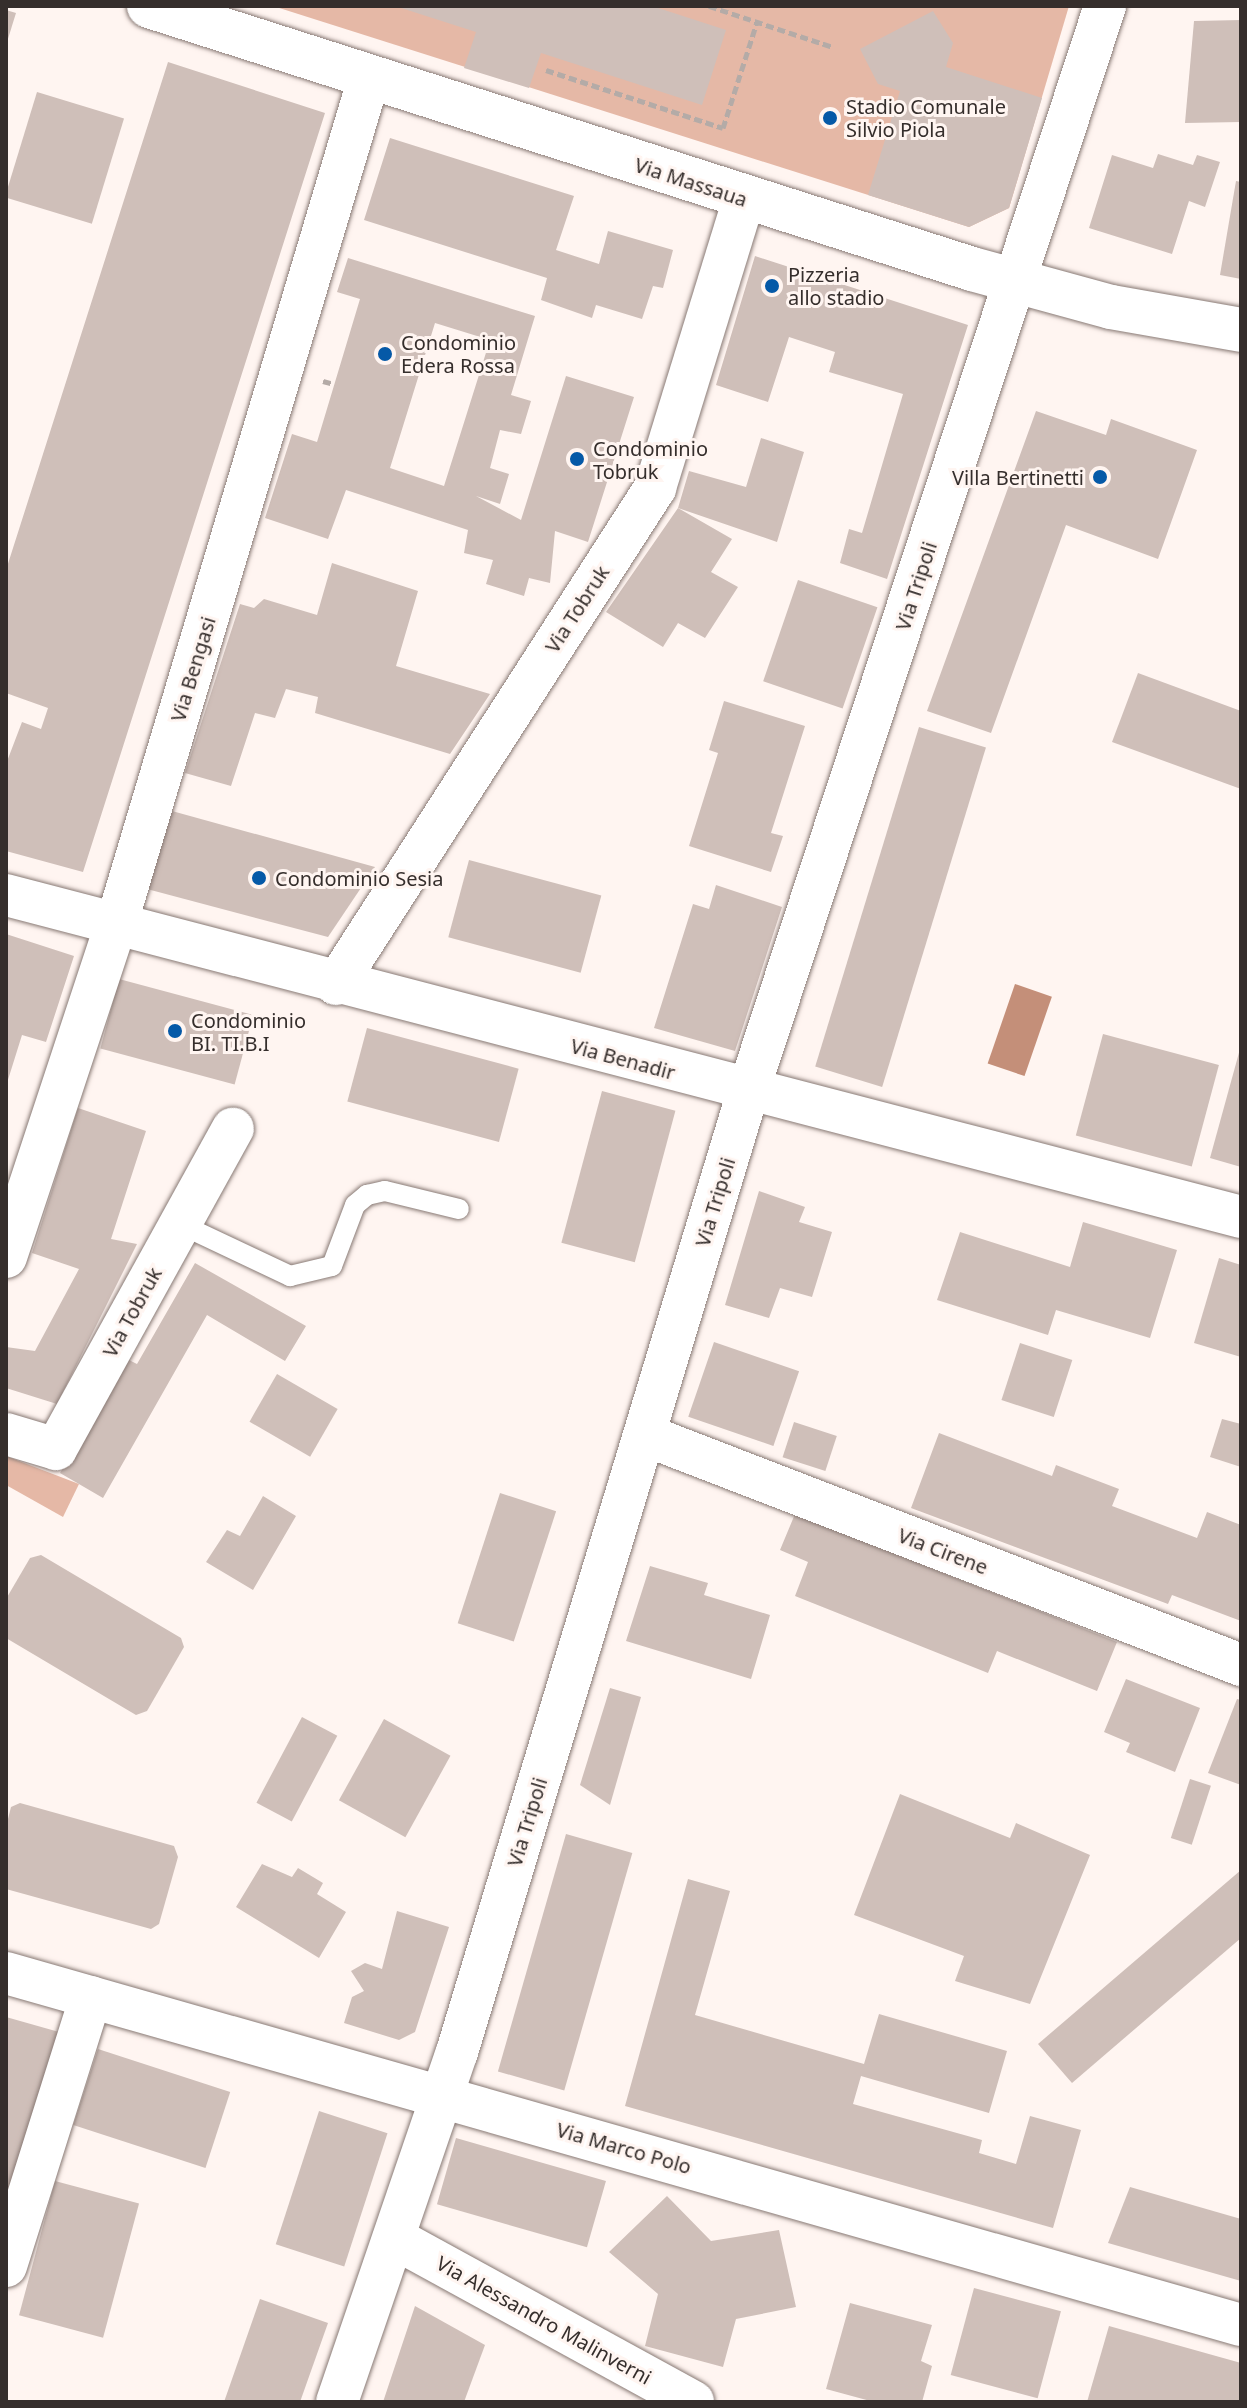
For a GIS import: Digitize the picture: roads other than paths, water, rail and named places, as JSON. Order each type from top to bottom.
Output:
[{"type":"street","name":"Via Massaua","points":[[149,6],[744,198],[1016,281],[1241,330]]},
{"type":"street","name":"Via Tripoli","points":[[337,2402],[443,2096],[748,1092],[1105,6]]},
{"type":"street","name":"Via Bengasi","points":[[6,1257],[116,925],[369,78]]},
{"type":"street","name":"Via Tobruk","points":[[336,984],[655,488],[744,198]]},
{"type":"street","name":"Via Benadir","points":[[6,895],[748,1092],[1241,1217]]},
{"type":"street","name":"Via Tobruk","points":[[6,1434],[56,1449],[233,1129]]},
{"type":"street","name":"Via Cirene","points":[[645,1435],[1241,1665]]},
{"type":"street","name":"Via Marco Polo","points":[[6,1973],[1241,2325]]},
{"type":"street","points":[[6,2266],[91,1997]]},
{"type":"street","name":"Via Alessandro Malinverni","points":[[394,2238],[693,2402]]},
{"type":"lane","points":[[180,1224],[290,1276],[332,1266],[355,1205],[367,1195],[385,1191],[459,1209]]},
{"type":"place","name":"Stadio Comunale Silvio Piola","points":[[830,118]]},
{"type":"place","name":"Pizzeria allo stadio","points":[[772,286]]},
{"type":"place","name":"Condominio Edera Rossa","points":[[385,354]]},
{"type":"place","name":"Condominio Tobruk","points":[[577,459]]},
{"type":"place","name":"Villa Bertinetti","points":[[1100,477]]},
{"type":"place","name":"Condominio Sesia","points":[[259,878]]},
{"type":"place","name":"Condominio BI. TI.B.I","points":[[175,1031]]}]
